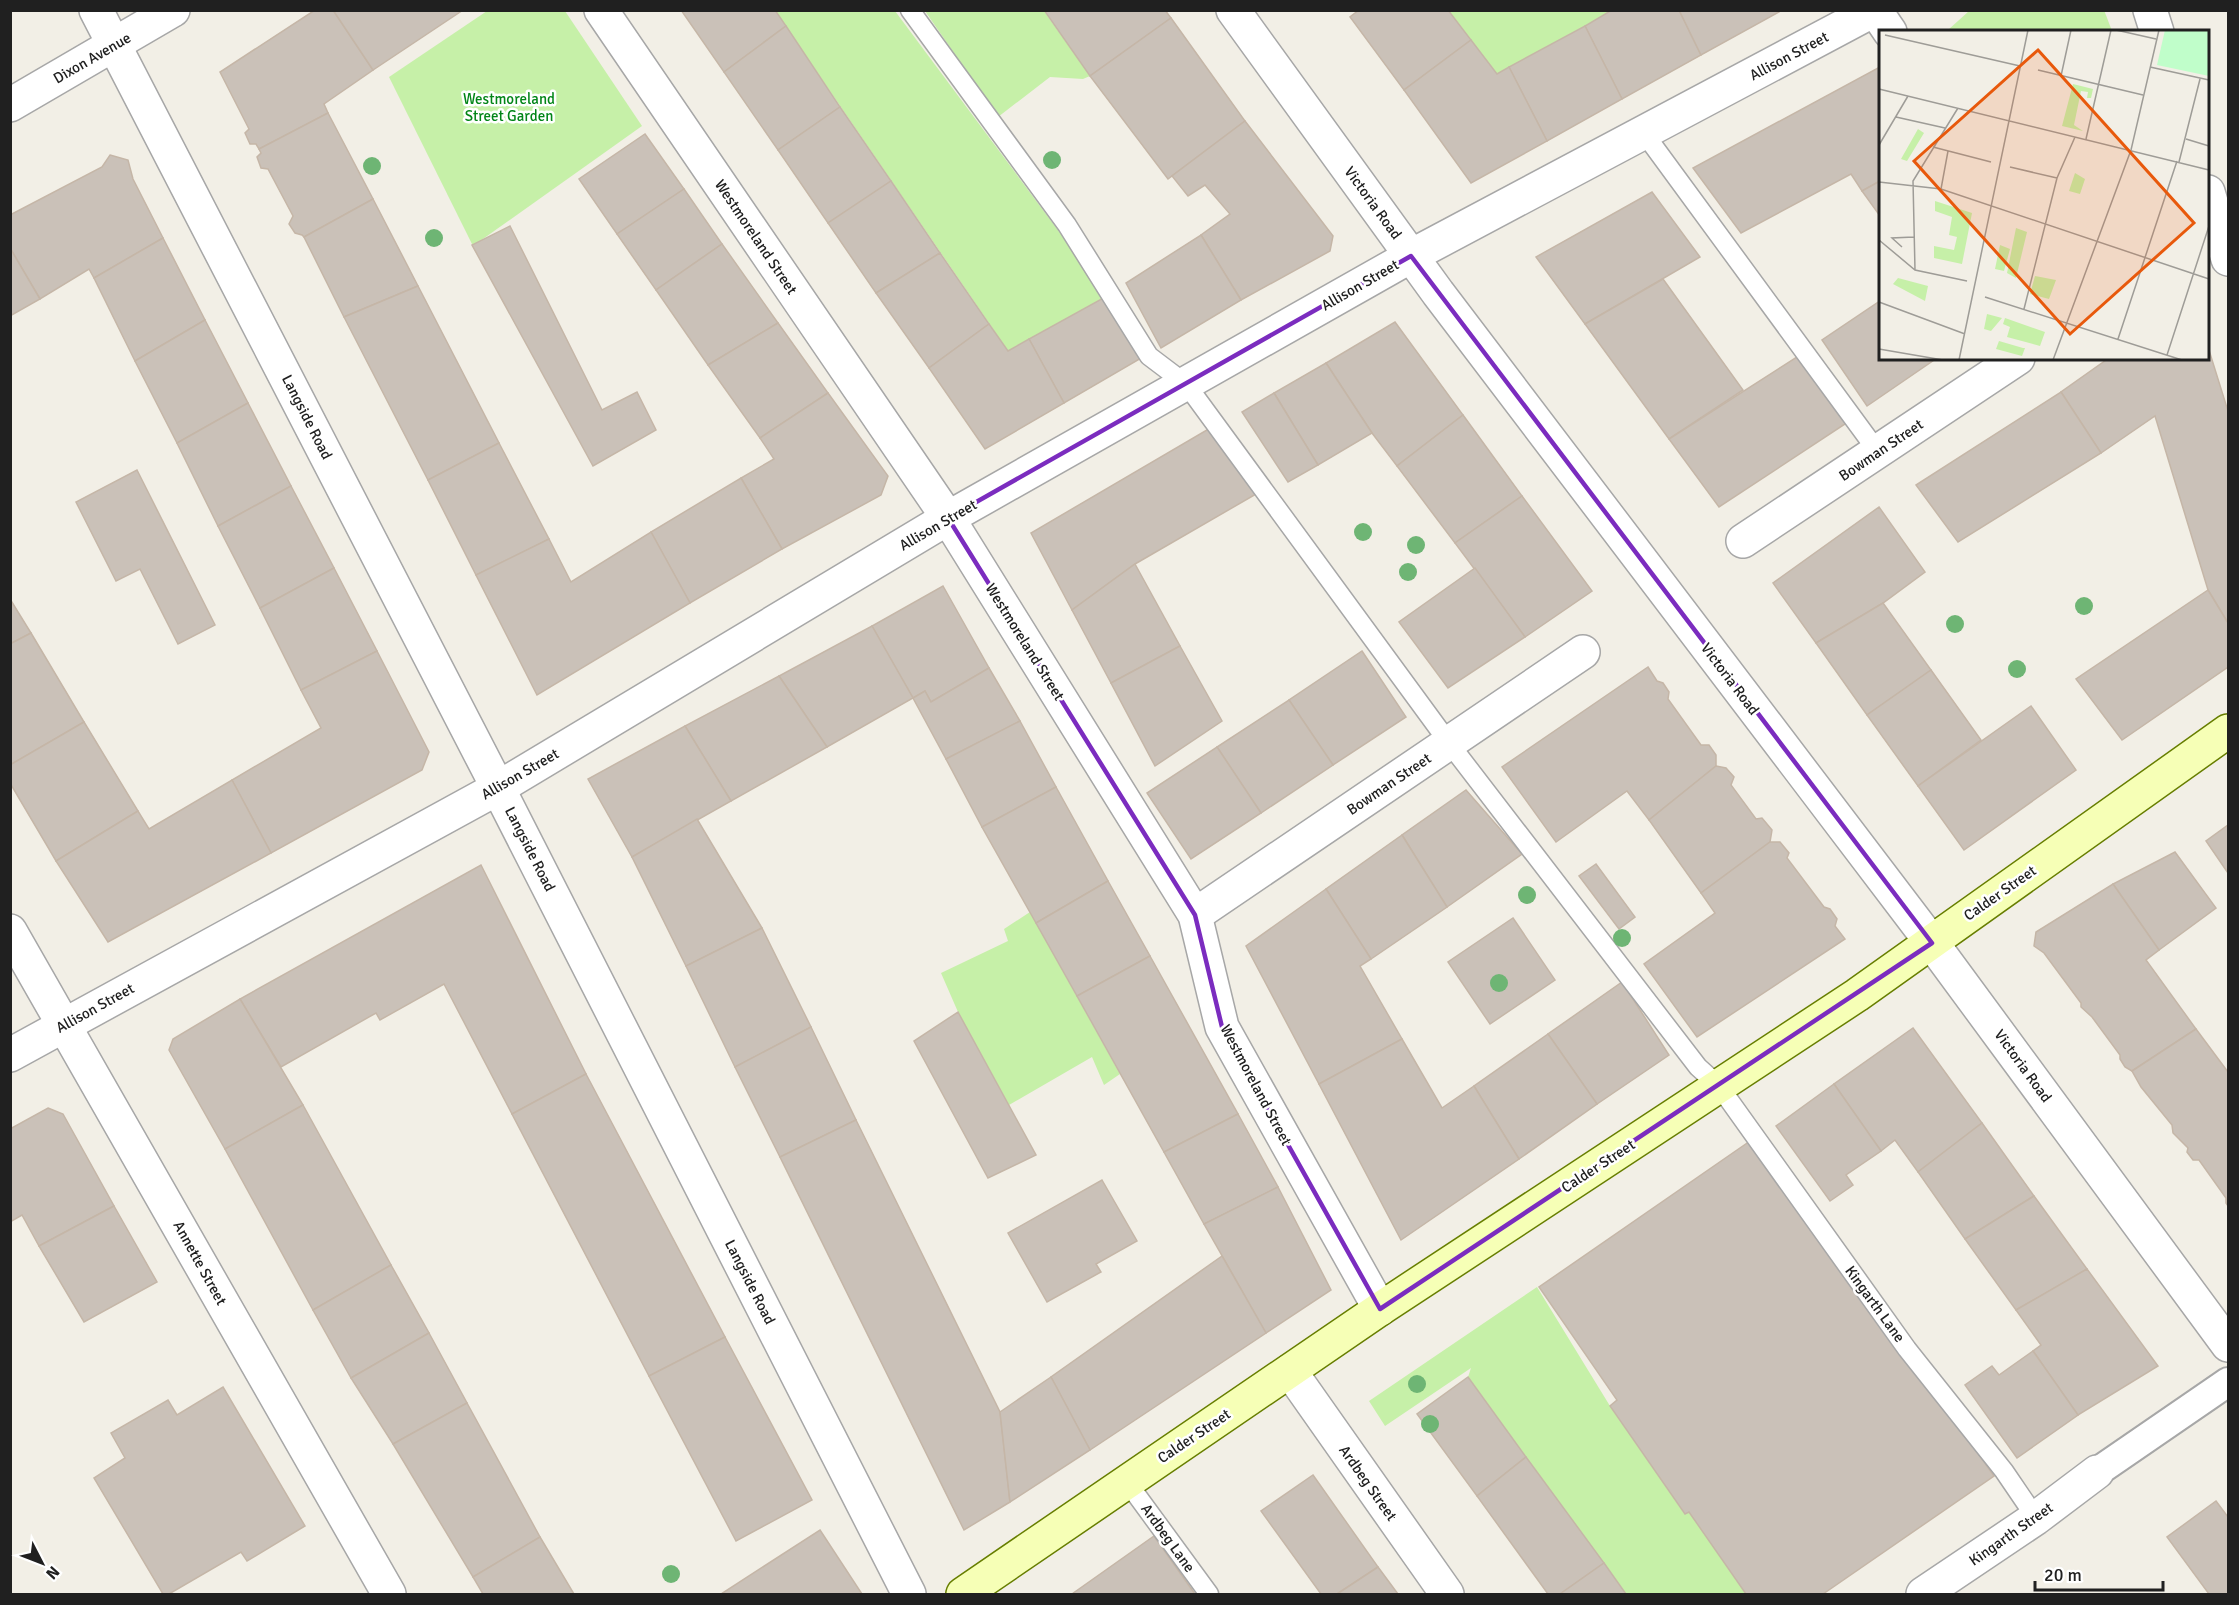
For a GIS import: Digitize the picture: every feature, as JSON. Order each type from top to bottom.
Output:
[{"type":"main road","name":"Calder Street","points":[[963,1594],[1380,1309],[1932,943],[2229,731]]},
{"type":"street","name":"Langside Road","points":[[96,10],[498,788],[909,1594]]},
{"type":"street","name":"Dixon Avenue","points":[[10,105],[173,10]]},
{"type":"street","name":"Westmoreland Street","points":[[601,10],[948,518],[1195,915],[1222,1027],[1380,1309]]},
{"type":"street","name":"Victoria Road","points":[[1233,10],[1411,256],[1673,605],[1932,943],[2229,1345]]},
{"type":"street","name":"Allison Street","points":[[10,1055],[498,788],[948,518],[1411,256],[1874,10]]},
{"type":"street","points":[[1874,10],[1889,30]]},
{"type":"street","points":[[2151,10],[2156,30]]},
{"type":"street","points":[[2209,200],[2213,231],[2229,259]]},
{"type":"street","name":"Bowman Street","points":[[1743,541],[2015,360]]},
{"type":"street","name":"Bowman Street","points":[[1195,915],[1583,652]]},
{"type":"street","name":"Annette Street","points":[[10,931],[389,1594]]},
{"type":"street","name":"Ardbeg Street","points":[[1290,1371],[1447,1594]]},
{"type":"street","points":[[2097,1473],[2229,1382]]},
{"type":"street","name":"Kingarth Street","points":[[1923,1594],[2036,1518],[2097,1473]]},
{"type":"lane","name":"Kingarth Lane","points":[[910,10],[1067,225],[1149,356],[1186,384],[1449,743],[1698,1067],[1719,1086],[1907,1348],[2004,1471],[2036,1518]]},
{"type":"lane","points":[[1644,133],[1878,452]]},
{"type":"lane","name":"Ardbeg Lane","points":[[1127,1482],[1209,1594]]},
{"type":"highlighted area","points":[[1411,256],[1932,943],[1380,1309],[1222,1027],[1195,915],[948,518]]},
{"type":"green space","points":[[2104,10],[2112,30],[1948,30],[1969,11]]},
{"type":"green space","name":"Westmoreland Street Garden","points":[[487,11],[565,11],[642,126],[473,246],[389,77]]},
{"type":"green space","points":[[775,11],[895,11],[1107,296],[1008,351]]},
{"type":"green space","points":[[925,11],[1044,11],[1090,76],[1083,79],[1050,77],[998,117]]},
{"type":"green space","points":[[1448,11],[1612,11],[1497,74]]},
{"type":"green space","points":[[1030,912],[1120,1074],[1104,1085],[1092,1057],[1009,1105],[958,1012],[941,973],[1008,941],[1004,929]]},
{"type":"green space","points":[[1537,1287],[1610,1406],[1684,1513],[1689,1512],[1746,1594],[1626,1594],[1468,1377],[1471,1368],[1385,1426],[1369,1401]]},
{"type":"building","points":[[315,10],[333,10],[373,70],[324,104],[328,113],[259,149],[256,144],[250,144],[245,133],[249,129],[220,72]]},
{"type":"building","points":[[333,10],[463,10],[373,70]]},
{"type":"building","points":[[681,10],[775,10],[786,26],[724,72]]},
{"type":"building","points":[[1044,10],[1165,10],[1171,18],[1090,76]]},
{"type":"building","points":[[1359,10],[1448,10],[1471,40],[1404,90],[1350,17]]},
{"type":"building","points":[[1612,10],[1679,10],[1701,55],[1622,99],[1585,26]]},
{"type":"building","points":[[1679,10],[1778,10],[1779,12],[1701,55]]},
{"type":"building","points":[[1171,18],[1245,121],[1168,179],[1090,76]]},
{"type":"building","points":[[786,26],[840,107],[778,150],[724,72]]},
{"type":"building","points":[[1585,26],[1622,99],[1547,141],[1509,67]]},
{"type":"building","points":[[1471,40],[1497,74],[1509,67],[1547,141],[1471,183],[1404,90]]},
{"type":"building","points":[[1878,68],[1879,182],[1862,191],[1851,174],[1741,233],[1693,168]]},
{"type":"building","points":[[840,107],[891,181],[828,223],[778,150]]},
{"type":"building","points":[[328,113],[373,199],[304,237],[295,233],[289,224],[293,216],[268,169],[261,168],[257,157],[261,153],[259,149]]},
{"type":"building","points":[[1245,121],[1333,236],[1330,251],[1241,300],[1201,235],[1230,214],[1205,185],[1188,196],[1172,176]]},
{"type":"building","points":[[645,134],[684,189],[617,234],[579,179]]},
{"type":"building","points":[[110,155],[128,160],[133,179],[163,238],[94,278],[89,269],[40,299],[10,248],[10,215],[102,167]]},
{"type":"building","points":[[891,181],[940,253],[876,293],[828,223]]},
{"type":"building","points":[[1879,182],[1879,215],[1862,191]]},
{"type":"building","points":[[684,189],[722,244],[656,290],[617,234]]},
{"type":"building","points":[[1652,192],[1700,257],[1585,324],[1536,257]]},
{"type":"building","points":[[373,199],[418,286],[344,317],[304,237]]},
{"type":"building","points":[[510,226],[602,410],[637,392],[656,430],[593,466],[472,245]]},
{"type":"building","points":[[1201,235],[1241,300],[1161,348],[1126,283]]},
{"type":"building","points":[[163,238],[205,320],[135,361],[94,278]]},
{"type":"building","points":[[722,244],[778,323],[708,365],[656,290]]},
{"type":"building","points":[[10,248],[40,299],[10,316]]},
{"type":"building","points":[[940,253],[989,324],[929,368],[876,293]]},
{"type":"building","points":[[1663,279],[1743,390],[1669,439],[1585,324]]},
{"type":"building","points":[[418,286],[499,443],[428,480],[344,317]]},
{"type":"building","points":[[1107,296],[1143,357],[1064,403],[1029,339]]},
{"type":"building","points":[[1879,302],[1879,360],[1934,360],[1867,406],[1822,340]]},
{"type":"building","points":[[205,320],[248,403],[177,443],[135,361]]},
{"type":"building","points":[[1395,322],[1463,415],[1397,466],[1372,433],[1326,363]]},
{"type":"building","points":[[778,323],[828,393],[760,438],[708,365]]},
{"type":"building","points":[[989,324],[1008,351],[1029,339],[1064,403],[985,449],[929,368]]},
{"type":"building","points":[[2209,350],[2228,411],[2228,623],[2208,590],[2155,416],[2101,453],[2061,392],[2106,360],[2209,360]]},
{"type":"building","points":[[1800,355],[1848,422],[1719,507],[1669,439]]},
{"type":"building","points":[[1326,363],[1372,433],[1318,465],[1274,393]]},
{"type":"building","points":[[2061,392],[2101,453],[1958,542],[1916,485]]},
{"type":"building","points":[[828,393],[888,476],[881,495],[782,549],[741,478],[774,459],[760,438]]},
{"type":"building","points":[[1274,393],[1318,465],[1288,482],[1242,412]]},
{"type":"building","points":[[248,403],[291,486],[218,526],[177,443]]},
{"type":"building","points":[[1463,415],[1522,496],[1455,543],[1397,466]]},
{"type":"building","points":[[1212,427],[1263,490],[1135,564],[1072,610],[1031,533]]},
{"type":"building","points":[[499,443],[549,539],[476,575],[428,480]]},
{"type":"building","points":[[137,470],[215,625],[178,644],[140,569],[116,581],[76,502]]},
{"type":"building","points":[[741,478],[782,549],[690,603],[651,532]]},
{"type":"building","points":[[291,486],[334,568],[260,608],[218,526]]},
{"type":"building","points":[[1522,496],[1592,591],[1525,637],[1455,543]]},
{"type":"building","points":[[1879,507],[1925,572],[1883,603],[1816,643],[1773,583]]},
{"type":"building","points":[[651,532],[690,603],[537,695],[476,575],[549,539],[571,582]]},
{"type":"building","points":[[1135,564],[1180,646],[1111,683],[1072,610]]},
{"type":"building","points":[[334,568],[377,651],[301,690],[260,608]]},
{"type":"building","points":[[1475,568],[1525,637],[1448,688],[1399,622]]},
{"type":"building","points":[[943,586],[989,668],[931,702],[925,691],[913,698],[872,626]]},
{"type":"building","points":[[2208,590],[2228,623],[2228,667],[2122,740],[2076,679]]},
{"type":"building","points":[[10,599],[31,633],[10,644]]},
{"type":"building","points":[[1883,603],[1931,670],[1867,715],[1816,643]]},
{"type":"building","points":[[872,626],[913,698],[827,747],[779,676]]},
{"type":"building","points":[[31,633],[84,722],[10,765],[10,644]]},
{"type":"building","points":[[1180,646],[1222,721],[1155,766],[1111,683]]},
{"type":"building","points":[[377,651],[429,752],[422,770],[271,853],[232,780],[321,728],[301,690]]},
{"type":"building","points":[[1362,651],[1406,717],[1333,765],[1289,700]]},
{"type":"building","points":[[1648,667],[1657,681],[1663,683],[1669,692],[1668,699],[1701,745],[1709,745],[1716,755],[1716,766],[1649,820],[1627,791],[1556,842],[1502,767]]},
{"type":"building","points":[[989,668],[1020,721],[946,759],[913,698],[925,691],[931,702]]},
{"type":"building","points":[[1931,670],[1981,740],[1918,786],[1867,715]]},
{"type":"building","points":[[779,676],[827,747],[731,801],[685,726]]},
{"type":"building","points":[[1289,700],[1333,765],[1261,813],[1217,747]]},
{"type":"building","points":[[2031,706],[2076,770],[1964,850],[1918,786]]},
{"type":"building","points":[[1020,721],[1056,787],[982,827],[946,759]]},
{"type":"building","points":[[84,722],[138,811],[56,861],[10,783],[10,765]]},
{"type":"building","points":[[685,726],[731,801],[632,857],[588,779]]},
{"type":"building","points":[[1217,747],[1261,813],[1191,859],[1147,793]]},
{"type":"building","points":[[1716,766],[1726,768],[1734,777],[1731,785],[1756,819],[1762,818],[1772,830],[1770,842],[1701,893],[1649,820]]},
{"type":"building","points":[[232,780],[271,853],[108,942],[56,861],[138,811],[149,829]]},
{"type":"building","points":[[1056,787],[1108,881],[1036,923],[982,827]]},
{"type":"building","points":[[1466,790],[1522,854],[1447,907],[1402,835]]},
{"type":"building","points":[[697,819],[762,928],[686,966],[632,857]]},
{"type":"building","points":[[2228,825],[2228,873],[2206,841]]},
{"type":"building","points":[[1402,835],[1447,907],[1371,959],[1326,889]]},
{"type":"building","points":[[1770,842],[1780,842],[1789,853],[1787,858],[1824,907],[1830,909],[1837,919],[1835,926],[1845,939],[1697,1037],[1644,964],[1715,913],[1701,893]]},
{"type":"building","points":[[2175,852],[2216,908],[2159,950],[2113,884]]},
{"type":"building","points":[[1596,864],[1635,917],[1619,929],[1579,876]]},
{"type":"building","points":[[481,865],[586,1074],[512,1114],[444,984],[380,1020],[376,1013],[281,1067],[240,999]]},
{"type":"building","points":[[1108,881],[1150,956],[1077,996],[1036,923]]},
{"type":"building","points":[[2113,884],[2159,950],[2146,960],[2196,1029],[2132,1071],[2125,1067],[2120,1055],[2092,1017],[2081,1007],[2081,1003],[2044,953],[2034,946],[2036,932]]},
{"type":"building","points":[[1326,889],[1371,959],[1360,966],[1402,1039],[1319,1084],[1246,946]]},
{"type":"building","points":[[1513,918],[1555,980],[1490,1024],[1448,962]]},
{"type":"building","points":[[762,928],[811,1027],[735,1067],[686,966]]},
{"type":"building","points":[[1150,956],[1238,1114],[1164,1152],[1077,996]]},
{"type":"building","points":[[1622,982],[1669,1055],[1597,1104],[1548,1034]]},
{"type":"building","points":[[240,999],[303,1105],[225,1149],[169,1050],[173,1039]]},
{"type":"building","points":[[958,1012],[1036,1155],[988,1178],[914,1041]]},
{"type":"building","points":[[811,1027],[856,1120],[780,1157],[735,1067]]},
{"type":"building","points":[[1913,1028],[1982,1123],[1918,1172],[1895,1140],[1881,1151],[1834,1084]]},
{"type":"building","points":[[2196,1029],[2228,1072],[2228,1206],[2226,1198],[2199,1160],[2193,1160],[2187,1152],[2188,1148],[2173,1133],[2172,1125],[2141,1087],[2132,1071]]},
{"type":"building","points":[[1548,1034],[1597,1104],[1519,1159],[1474,1086]]},
{"type":"building","points":[[1402,1039],[1442,1108],[1474,1086],[1519,1159],[1401,1240],[1319,1084]]},
{"type":"building","points":[[586,1074],[725,1337],[649,1376],[512,1114]]},
{"type":"building","points":[[1834,1084],[1881,1151],[1846,1175],[1853,1185],[1830,1201],[1776,1126]]},
{"type":"building","points":[[303,1105],[391,1265],[313,1310],[225,1149]]},
{"type":"building","points":[[48,1108],[63,1114],[114,1206],[39,1246],[22,1215],[10,1222],[10,1129]]},
{"type":"building","points":[[1238,1114],[1278,1187],[1204,1224],[1164,1152]]},
{"type":"building","points":[[856,1120],[1000,1412],[1010,1502],[964,1530],[780,1157]]},
{"type":"building","points":[[1982,1123],[2034,1196],[1965,1239],[1918,1172]]},
{"type":"building","points":[[1753,1139],[1994,1476],[1823,1594],[1746,1594],[1689,1512],[1685,1514],[1610,1406],[1617,1400],[1539,1287]]},
{"type":"building","points":[[1102,1180],[1137,1241],[1096,1264],[1101,1272],[1047,1302],[1008,1233]]},
{"type":"building","points":[[1278,1187],[1331,1290],[1266,1333],[1204,1224]]},
{"type":"building","points":[[2034,1196],[2087,1269],[2016,1310],[1965,1239]]},
{"type":"building","points":[[114,1206],[157,1282],[84,1322],[39,1246]]},
{"type":"building","points":[[1222,1256],[1266,1333],[1090,1450],[1051,1377]]},
{"type":"building","points":[[391,1265],[429,1333],[351,1378],[313,1310]]},
{"type":"building","points":[[2087,1269],[2158,1366],[2078,1415],[2033,1351],[2041,1345],[2016,1310]]},
{"type":"building","points":[[429,1333],[467,1403],[393,1444],[351,1378]]},
{"type":"building","points":[[725,1337],[812,1500],[736,1541],[649,1376]]},
{"type":"building","points":[[2033,1351],[2078,1415],[2017,1458],[1965,1385],[1992,1366],[1999,1375]]},
{"type":"building","points":[[1051,1377],[1090,1450],[1010,1502],[1000,1412]]},
{"type":"building","points":[[1468,1377],[1526,1457],[1477,1496],[1417,1414]]},
{"type":"building","points":[[223,1387],[305,1526],[247,1561],[241,1552],[169,1594],[163,1594],[94,1478],[125,1458],[111,1433],[168,1400],[177,1415]]},
{"type":"building","points":[[467,1403],[540,1537],[473,1577],[393,1444]]},
{"type":"building","points":[[1526,1457],[1604,1563],[1560,1594],[1548,1594],[1477,1496]]},
{"type":"building","points":[[1313,1475],[1378,1567],[1337,1594],[1321,1594],[1261,1511]]},
{"type":"building","points":[[2216,1501],[2228,1517],[2228,1594],[2209,1594],[2167,1537]]},
{"type":"building","points":[[820,1530],[862,1594],[721,1594]]},
{"type":"building","points":[[1154,1536],[1195,1594],[1072,1594]]},
{"type":"building","points":[[540,1537],[574,1594],[483,1594],[473,1577]]},
{"type":"building","points":[[1604,1563],[1626,1594],[1560,1594]]},
{"type":"building","points":[[1378,1567],[1398,1594],[1337,1594]]}]
